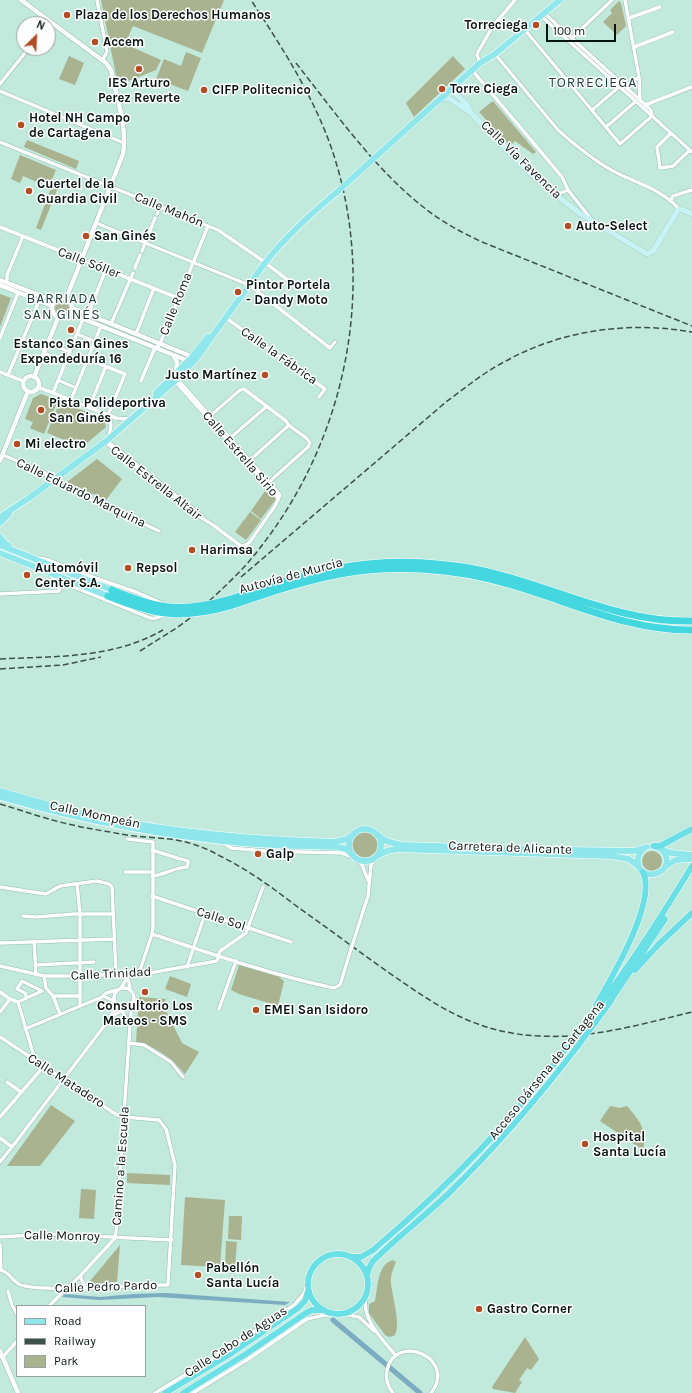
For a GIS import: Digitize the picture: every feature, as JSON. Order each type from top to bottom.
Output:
[{"type":"highway","name":"Autovía de Murcia","points":[[110,593],[150,611],[175,614],[196,613],[223,608],[282,589],[333,575],[367,571],[412,569],[487,578],[572,601],[637,616],[668,621],[692,621]]},
{"type":"highway","name":"Autovía de Murcia","points":[[572,601],[613,619],[636,625],[667,629],[692,630]]},
{"type":"highway","points":[[658,848],[692,829]]},
{"type":"highway","name":"Acceso Dársena de Cartagena","points":[[352,1257],[358,1258],[364,1256],[373,1250],[442,1188],[512,1116],[607,996],[651,933],[692,866]]},
{"type":"highway","points":[[588,1020],[629,944],[638,920],[646,889],[646,878],[641,869]]},
{"type":"highway","name":"Acceso Dársena de Cartagena","points":[[367,1276],[373,1261],[448,1194],[500,1141],[534,1102],[609,1003],[661,926],[692,873]]},
{"type":"highway","points":[[609,1003],[645,958],[692,913]]},
{"type":"highway","points":[[165,1393],[227,1356],[298,1308],[305,1301],[308,1291],[309,1274],[313,1267],[321,1259],[328,1255],[344,1255],[352,1257],[361,1265],[367,1276],[368,1284],[366,1296],[358,1306],[343,1314],[336,1314],[322,1310],[312,1310],[246,1354],[183,1393]]},
{"type":"highway","points":[[308,1291],[313,1302],[322,1310]]},
{"type":"main road","points":[[0,517],[53,481],[107,441],[196,359],[265,263],[290,234],[480,63],[495,54],[560,0]]},
{"type":"main road","points":[[456,85],[456,94]]},
{"type":"main road","points":[[449,91],[456,94]]},
{"type":"main road","points":[[439,100],[445,98],[450,99],[449,91]]},
{"type":"main road","name":"Calle Vía Favencia","points":[[456,94],[467,105],[471,113]]},
{"type":"main road","name":"Calle Vía Favencia","points":[[450,99],[471,113],[532,175],[556,195],[594,223],[647,254],[653,251],[679,209]]},
{"type":"main road","points":[[679,209],[684,209],[692,214]]},
{"type":"main road","points":[[176,377],[226,318]]},
{"type":"main road","points":[[190,359],[209,342]]},
{"type":"main road","points":[[0,522],[22,503]]},
{"type":"main road","points":[[0,537],[4,542],[22,554]]},
{"type":"main road","points":[[0,545],[110,593]]},
{"type":"main road","points":[[0,552],[20,561],[110,593]]},
{"type":"main road","name":"Calle Mompeán","points":[[0,791],[102,818],[191,835]]},
{"type":"main road","name":"Calle Mompeán","points":[[0,797],[59,814],[100,823],[191,835]]},
{"type":"main road","points":[[360,830],[367,830],[376,834],[381,845],[380,852],[376,856],[363,861],[355,857],[348,850],[339,848],[265,845],[222,841],[191,835],[334,842],[347,839],[360,830]]},
{"type":"main road","points":[[354,834],[350,844],[355,857]]},
{"type":"main road","name":"Carretera de Alicante","points":[[376,834],[386,841],[401,844],[634,851],[647,847]]},
{"type":"main road","points":[[692,855],[671,853],[658,848],[647,847],[639,854],[638,860],[641,869],[647,874],[654,875],[676,860],[692,859]]},
{"type":"main road","points":[[658,848],[664,853],[666,859],[663,869]]},
{"type":"main road","name":"Carretera de Alicante","points":[[376,856],[387,851],[396,850],[611,856],[629,859],[641,869]]},
{"type":"street","points":[[21,0],[40,16]]},
{"type":"street","points":[[97,0],[107,52],[102,61]]},
{"type":"street","points":[[480,63],[477,55],[478,52],[493,26],[515,0]]},
{"type":"street","points":[[572,38],[612,0]]},
{"type":"street","points":[[625,0],[639,77],[640,100]]},
{"type":"street","points":[[629,18],[660,7]]},
{"type":"street","points":[[543,15],[572,38],[651,110],[652,116]]},
{"type":"street","points":[[543,15],[635,102],[671,132],[691,151],[673,166],[660,168],[657,147],[671,132]]},
{"type":"street","points":[[56,28],[102,61],[111,70],[122,124],[124,143],[124,154],[66,299]]},
{"type":"street","points":[[524,30],[620,144],[652,116]]},
{"type":"street","points":[[634,47],[673,32]]},
{"type":"street","points":[[495,54],[558,130],[568,139],[604,165],[624,177],[641,183],[670,200],[679,209]]},
{"type":"street","points":[[0,84],[23,56]]},
{"type":"street","points":[[472,70],[562,177],[568,190],[594,223]]},
{"type":"street","points":[[624,86],[639,77]]},
{"type":"street","points":[[592,110],[619,87]]},
{"type":"street","points":[[645,105],[692,87]]},
{"type":"street","points":[[0,91],[124,143]]},
{"type":"street","points":[[606,127],[635,102]]},
{"type":"street","name":"Calle Mahón","points":[[0,142],[218,230],[289,281]]},
{"type":"street","points":[[556,195],[568,190]]},
{"type":"street","points":[[670,200],[673,196],[692,190]]},
{"type":"street","points":[[157,214],[160,207]]},
{"type":"street","points":[[150,231],[155,218]]},
{"type":"street","points":[[96,223],[249,285],[330,348],[335,342]]},
{"type":"street","name":"Calle Roma","points":[[141,381],[158,346],[208,226]]},
{"type":"street","name":"Calle Sóller","points":[[0,227],[178,298]]},
{"type":"street","points":[[111,324],[148,235]]},
{"type":"street","points":[[7,282],[7,275],[23,236]]},
{"type":"street","points":[[88,315],[106,269]]},
{"type":"street","points":[[0,280],[54,301]]},
{"type":"street","points":[[0,285],[52,306]]},
{"type":"street","points":[[136,334],[154,288]]},
{"type":"street","points":[[0,338],[18,293]]},
{"type":"street","points":[[60,298],[66,299],[70,302],[72,308],[71,314],[66,318],[58,318],[52,313],[54,301],[60,298]]},
{"type":"street","points":[[8,375],[39,301]]},
{"type":"street","points":[[72,308],[136,334],[172,354],[190,359]]},
{"type":"street","points":[[71,314],[158,346],[188,355],[190,359]]},
{"type":"street","points":[[34,377],[58,318]]},
{"type":"street","name":"Calle la Fábrica","points":[[226,318],[325,389],[319,397]]},
{"type":"street","points":[[53,393],[83,319]]},
{"type":"street","points":[[71,400],[101,326]]},
{"type":"street","points":[[77,334],[94,342]]},
{"type":"street","points":[[48,343],[70,352]]},
{"type":"street","points":[[44,353],[66,362]]},
{"type":"street","points":[[172,354],[177,362],[176,377]]},
{"type":"street","points":[[68,357],[85,364]]},
{"type":"street","points":[[87,359],[125,374],[110,416],[111,425],[107,441]]},
{"type":"street","points":[[89,408],[106,366]]},
{"type":"street","points":[[0,372],[23,381]]},
{"type":"street","points":[[28,376],[34,377],[38,381],[38,387],[34,392],[28,391],[23,387],[23,381],[28,376]]},
{"type":"street","name":"Calle Estrella Sirio","points":[[176,377],[279,494],[280,497],[278,500]]},
{"type":"street","name":"Calle Estrella Sirio","points":[[176,377],[277,496],[278,500]]},
{"type":"street","points":[[58,380],[76,388]]},
{"type":"street","points":[[38,387],[110,416],[124,419],[132,418]]},
{"type":"street","points":[[210,416],[240,390],[244,390],[286,421],[288,426],[304,436],[310,442],[308,447],[269,482]]},
{"type":"street","points":[[0,461],[28,391]]},
{"type":"street","points":[[230,438],[266,406]]},
{"type":"street","points":[[110,416],[119,422],[120,429],[114,429],[111,425]]},
{"type":"street","points":[[250,460],[288,426]]},
{"type":"street","name":"Calle Estrella Altair","points":[[107,441],[196,515],[209,522],[240,546],[249,543],[278,500]]},
{"type":"street","name":"Calle Eduardo Marquina","points":[[3,455],[44,472],[59,485],[158,531]]},
{"type":"street","points":[[20,561],[62,582],[150,618],[158,618],[163,615],[163,603],[154,599],[49,560],[22,554]]},
{"type":"street","points":[[0,594],[59,591],[62,582]]},
{"type":"street","name":"Calle Mompeán","points":[[127,839],[152,842],[152,850]]},
{"type":"street","points":[[125,872],[152,874],[159,876],[178,868],[187,867],[188,860],[152,850],[152,874],[152,934],[140,973]]},
{"type":"street","points":[[152,934],[285,976],[334,988],[340,985],[368,896],[371,864],[376,856]]},
{"type":"street","points":[[355,857],[362,865],[369,881]]},
{"type":"street","points":[[0,887],[46,894],[60,886],[97,881],[109,884],[112,887],[116,974]]},
{"type":"street","points":[[77,884],[80,914],[80,1006]]},
{"type":"street","points":[[218,956],[220,951],[226,946],[244,935],[263,886]]},
{"type":"street","name":"Calle Sol","points":[[152,896],[291,942]]},
{"type":"street","points":[[23,916],[36,917],[80,914],[113,914]]},
{"type":"street","points":[[187,967],[205,914]]},
{"type":"street","points":[[0,943],[114,939]]},
{"type":"street","points":[[34,941],[36,975]]},
{"type":"street","name":"Calle Trinidad","points":[[0,966],[44,976],[116,974],[127,976],[187,967],[217,960],[218,956]]},
{"type":"street","points":[[220,1009],[236,961]]},
{"type":"street","points":[[35,965],[94,962]]},
{"type":"street","points":[[44,976],[46,988],[53,996],[60,1014]]},
{"type":"street","points":[[25,1029],[104,996],[106,993],[121,988],[127,976]]},
{"type":"street","points":[[111,1017],[132,1003],[134,998],[133,993],[130,990],[127,976]]},
{"type":"street","points":[[27,998],[25,992],[17,989],[22,981],[42,991]]},
{"type":"street","points":[[0,992],[10,999],[18,1002],[46,988]]},
{"type":"street","points":[[121,988],[130,990]]},
{"type":"street","points":[[0,1162],[111,1017],[116,1004],[114,994],[117,990]]},
{"type":"street","points":[[53,996],[80,996]]},
{"type":"street","points":[[104,996],[124,1009],[130,1024]]},
{"type":"street","points":[[0,1012],[10,999]]},
{"type":"street","points":[[18,1002],[35,1060]]},
{"type":"street","name":"Camino a la Escuela","points":[[50,1305],[80,1276],[115,1238],[132,1003]]},
{"type":"street","name":"Calle Matadero","points":[[0,1037],[117,1115],[159,1120],[166,1129],[175,1165],[172,1240]]},
{"type":"street","points":[[128,1043],[144,1045],[171,1062],[183,1077]]},
{"type":"street","points":[[0,1117],[44,1066]]},
{"type":"street","points":[[7,1082],[21,1092]]},
{"type":"street","points":[[0,1138],[12,1147]]},
{"type":"street","name":"Calle Monroy","points":[[0,1237],[48,1234],[172,1240]]},
{"type":"street","name":"Calle Pedro Pardo","points":[[1,1270],[19,1284],[47,1288],[86,1289],[145,1284],[168,1285],[172,1240]]},
{"type":"street","points":[[0,1244],[1,1270]]},
{"type":"street","points":[[80,1276],[86,1289]]},
{"type":"street","name":"Calle Cabo de Aguas","points":[[155,1393],[230,1348],[294,1305],[304,1293],[308,1282]]},
{"type":"street","points":[[8,1291],[12,1305],[16,1312]]},
{"type":"street","points":[[366,1296],[366,1314],[378,1334]]},
{"type":"street","name":"Calle Cabo de Aguas","points":[[193,1393],[247,1360],[307,1319],[336,1314]]},
{"type":"street","points":[[343,1314],[358,1317],[364,1321],[378,1334],[396,1356]]},
{"type":"street","points":[[1,1359],[16,1342]]},
{"type":"street","points":[[0,1351],[1,1359],[18,1393]]},
{"type":"street","points":[[393,1393],[387,1381],[388,1366],[396,1356],[403,1352],[412,1351],[420,1352],[430,1358],[434,1365],[437,1376],[436,1384],[431,1393]]},
{"type":"green space","points":[[101,0],[224,0],[202,53],[133,26],[125,44],[161,60],[156,70],[118,85]]},
{"type":"green space","points":[[619,1],[621,3],[626,26],[617,35],[603,22],[612,13],[610,10]]},
{"type":"green space","points":[[186,52],[201,58],[188,91],[156,79],[164,59],[181,66]]},
{"type":"green space","points":[[69,56],[84,63],[75,85],[59,79]]},
{"type":"green space","points":[[453,56],[465,69],[414,117],[406,103]]},
{"type":"green space","points":[[493,101],[536,152],[533,154],[515,141],[510,146],[479,112]]},
{"type":"green space","points":[[27,140],[79,161],[76,169],[24,147]]},
{"type":"green space","points":[[20,155],[56,170],[51,182],[59,185],[41,230],[36,228],[51,188],[23,176],[20,183],[11,179]]},
{"type":"green space","points":[[0,294],[11,298],[0,327]]},
{"type":"green space","points":[[59,301],[65,301],[69,305],[69,311],[65,315],[59,315],[55,311],[55,305]]},
{"type":"green space","name":"Pista Polideportiva San Ginés","points":[[41,394],[58,400],[44,434],[30,428],[33,422],[25,419],[33,398]]},
{"type":"green space","points":[[60,401],[104,419],[106,427],[82,447],[47,433]]},
{"type":"green space","points":[[97,459],[122,479],[106,500],[67,482]]},
{"type":"green space","points":[[265,491],[276,499],[261,519],[251,511]]},
{"type":"green space","points":[[250,512],[261,520],[246,540],[235,532]]},
{"type":"green space","points":[[365,829],[376,834],[381,845],[376,856],[365,861],[354,856],[349,845],[354,834]]},
{"type":"green space","points":[[652,851],[659,854],[662,861],[659,868],[652,871],[645,868],[642,861],[645,854]]},
{"type":"green space","points":[[239,965],[278,976],[284,981],[278,1006],[239,994],[231,990]]},
{"type":"green space","points":[[170,976],[191,984],[187,997],[165,989]]},
{"type":"green space","points":[[139,997],[166,999],[162,1008],[165,1009],[182,1043],[199,1052],[185,1074],[175,1063],[156,1049],[136,1042]]},
{"type":"green space","points":[[51,1105],[75,1121],[40,1166],[7,1166]]},
{"type":"green space","points":[[610,1106],[620,1108],[627,1106],[639,1121],[644,1137],[643,1150],[600,1121]]},
{"type":"green space","points":[[127,1173],[170,1175],[170,1185],[127,1183]]},
{"type":"green space","points":[[81,1189],[96,1190],[94,1219],[79,1218]]},
{"type":"green space","points":[[185,1197],[225,1200],[220,1267],[181,1265]]},
{"type":"green space","points":[[229,1216],[242,1216],[241,1240],[228,1239]]},
{"type":"green space","points":[[226,1241],[237,1242],[235,1267],[225,1266]]},
{"type":"green space","points":[[120,1245],[117,1282],[90,1284],[90,1281]]},
{"type":"green space","points":[[393,1260],[396,1262],[391,1281],[397,1326],[394,1336],[389,1337],[385,1335],[369,1313],[369,1304],[375,1301],[381,1271],[388,1262]]},
{"type":"green space","points":[[525,1337],[539,1359],[531,1370],[527,1368],[519,1380],[522,1382],[515,1393],[493,1389],[492,1387]]},
{"type":"water","points":[[167,1293],[290,1302],[285,1305],[158,1297],[99,1300],[62,1297],[65,1294],[100,1297]]},
{"type":"waterway","points":[[333,1320],[420,1393]]},
{"type":"railway","points":[[196,613],[256,554],[293,500],[316,453],[335,404],[347,353],[353,300],[352,248],[344,195],[330,144],[305,88],[251,0]]},
{"type":"railway","points":[[296,63],[371,157],[404,191],[436,217],[482,242],[692,326]]},
{"type":"railway","points":[[241,577],[446,402],[496,366],[548,342],[595,331],[619,328],[644,328],[692,332]]},
{"type":"railway","points":[[140,651],[178,627],[201,610]]},
{"type":"railway","points":[[0,659],[63,656],[104,651],[144,639],[163,630]]},
{"type":"railway","points":[[0,669],[63,665],[101,657]]},
{"type":"railway","points":[[0,804],[64,823],[129,835],[181,841],[206,849],[231,861],[261,880],[406,985],[441,1007],[477,1024],[496,1030],[539,1036],[578,1035],[616,1030],[692,1012]]},
{"type":"place","name":"Plaza de los Derechos Humanos","points":[[67,15]]},
{"type":"place","name":"Torreciega","points":[[536,25]]},
{"type":"place","name":"Accem","points":[[95,42]]},
{"type":"place","name":"IES Arturo Perez Reverte","points":[[139,69]]},
{"type":"place","name":"Torre Ciega","points":[[442,89]]},
{"type":"place","name":"CIFP Politecnico","points":[[204,90]]},
{"type":"place","name":"Hotel NH Campo de Cartagena","points":[[21,125]]},
{"type":"place","name":"Cuertel de la Guardia Civil","points":[[29,191]]},
{"type":"place","name":"Auto-Select","points":[[568,226]]},
{"type":"place","name":"San Ginés","points":[[86,236]]},
{"type":"place","name":"Pintor Portela - Dandy Moto","points":[[238,292]]},
{"type":"place","name":"Estanco San Gines Expendeduría 16","points":[[71,330]]},
{"type":"place","name":"Justo Martínez","points":[[265,375]]},
{"type":"place","name":"Pista Polideportiva San Ginés","points":[[41,410]]},
{"type":"place","name":"Mi electro","points":[[17,444]]},
{"type":"place","name":"Harimsa","points":[[192,550]]},
{"type":"place","name":"Repsol","points":[[128,568]]},
{"type":"place","name":"Automóvil Center S.A.","points":[[27,575]]},
{"type":"place","name":"Galp","points":[[258,854]]},
{"type":"place","name":"Consultorio Los Mateos - SMS","points":[[145,992]]},
{"type":"place","name":"EMEI San Isidoro","points":[[256,1010]]},
{"type":"place","name":"Hospital Santa Lucía","points":[[585,1144]]},
{"type":"place","name":"Pabellón Santa Lucía","points":[[198,1275]]},
{"type":"place","name":"Gastro Corner","points":[[479,1309]]},
{"type":"district","name":"TORRECIEGA","points":[[593,83]]},
{"type":"district","name":"BARRIADA SAN GINÉS","points":[[62,308]]}]
